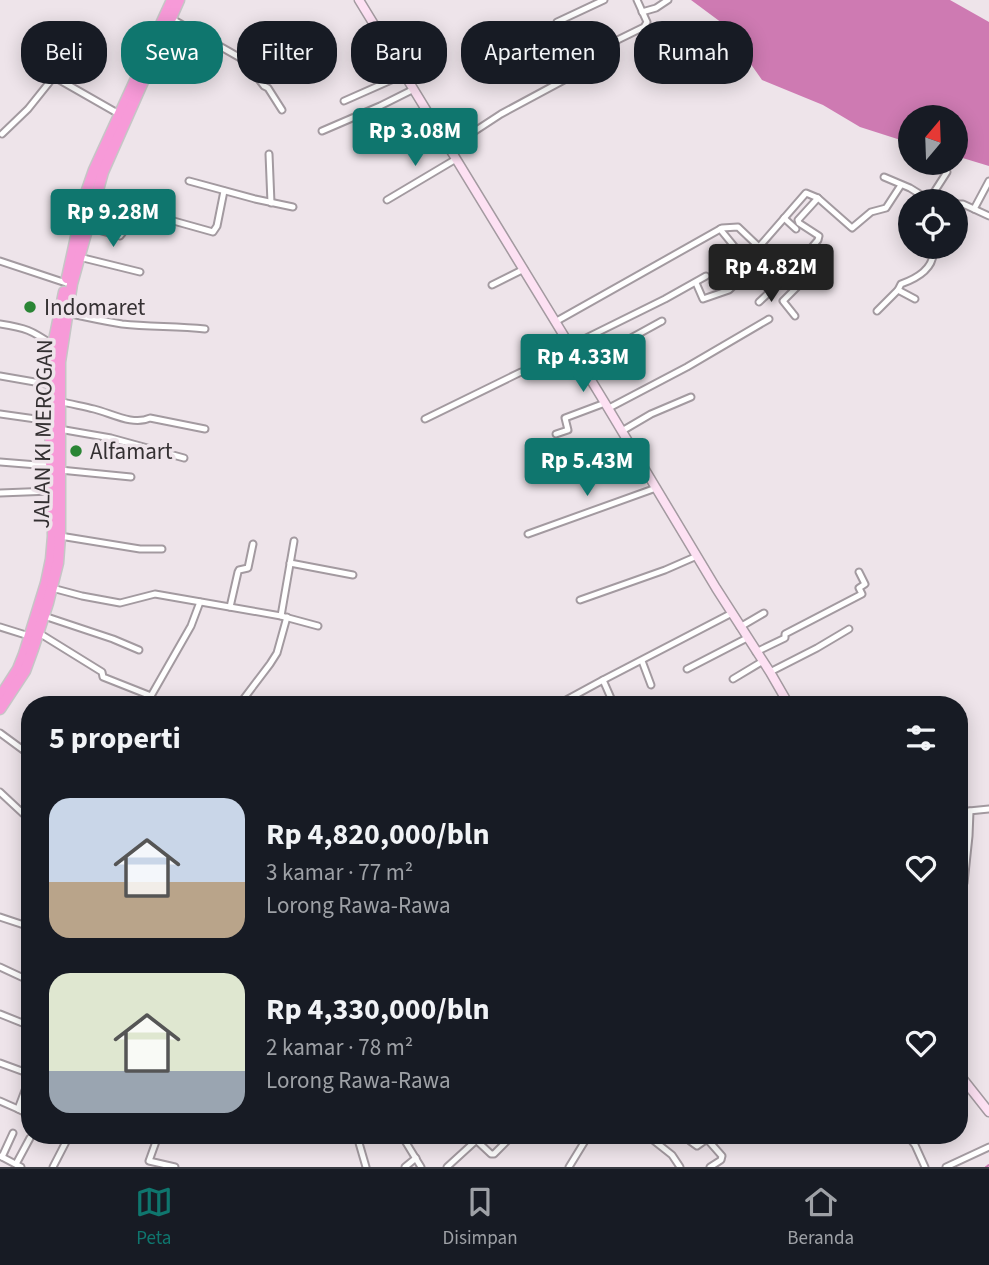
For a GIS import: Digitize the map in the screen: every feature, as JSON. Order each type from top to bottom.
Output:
[{"type":"highway","name":"JALAN KI MEROGAN","points":[[0,709],[25,671],[51,559],[51,491],[59,429],[60,362],[72,284],[119,114],[172,0]]},
{"type":"highway","name":"JALAN KI MEROGAN","points":[[172,19],[179,0]]},
{"type":"highway","name":"JALAN KI MEROGAN","points":[[0,697],[18,669],[44,616],[58,564],[60,536],[50,421],[53,345],[85,196],[140,84]]},
{"type":"street","points":[[359,0],[372,21]]},
{"type":"street","points":[[559,21],[604,0]]},
{"type":"street","points":[[449,148],[501,114],[592,65],[591,53],[644,27],[647,22],[636,0]]},
{"type":"street","points":[[642,12],[656,8],[668,0]]},
{"type":"street","points":[[172,19],[244,60],[282,110]]},
{"type":"street","points":[[2,134],[28,109],[52,79],[56,78],[119,114]]},
{"type":"street","points":[[344,100],[377,84]]},
{"type":"street","points":[[411,84],[784,696]]},
{"type":"street","points":[[322,131],[414,89]]},
{"type":"street","points":[[269,154],[271,202]]},
{"type":"street","points":[[387,200],[456,159]]},
{"type":"street","points":[[884,177],[908,189]]},
{"type":"street","points":[[189,181],[293,207]]},
{"type":"street","points":[[974,209],[989,181]]},
{"type":"street","points":[[759,247],[804,194],[818,198],[852,228],[871,212],[886,208],[901,185]]},
{"type":"street","points":[[94,199],[213,232],[218,226],[224,191]]},
{"type":"street","points":[[760,302],[818,240],[819,236],[798,220],[818,198]]},
{"type":"street","points":[[968,206],[989,216]]},
{"type":"street","points":[[784,218],[796,229]]},
{"type":"street","points":[[87,227],[120,236],[127,227]]},
{"type":"street","points":[[555,322],[720,229],[738,227],[769,257]]},
{"type":"street","points":[[720,229],[738,251]]},
{"type":"street","points":[[79,257],[139,272]]},
{"type":"street","points":[[877,310],[901,284],[914,280],[930,266],[933,259]]},
{"type":"street","points":[[0,261],[66,284]]},
{"type":"street","points":[[744,261],[770,291]]},
{"type":"street","points":[[492,285],[524,269]]},
{"type":"street","points":[[696,282],[703,299],[729,290],[751,270]]},
{"type":"street","points":[[789,274],[799,285],[784,299],[784,303],[795,316]]},
{"type":"street","points":[[425,419],[521,372],[527,374],[706,276]]},
{"type":"street","points":[[898,290],[915,299]]},
{"type":"street","points":[[67,313],[120,323],[205,329]]},
{"type":"street","points":[[556,434],[568,430],[565,418],[607,406],[687,367],[769,319]]},
{"type":"street","points":[[581,365],[662,321]]},
{"type":"street","points":[[0,324],[24,328],[53,345]]},
{"type":"street","points":[[587,375],[623,351],[620,343]]},
{"type":"street","points":[[0,376],[52,385]]},
{"type":"street","points":[[622,431],[651,414],[691,397]]},
{"type":"street","points":[[59,401],[134,420],[150,418],[205,429]]},
{"type":"street","points":[[0,414],[50,421]]},
{"type":"street","points":[[59,429],[99,436],[184,458]]},
{"type":"street","points":[[0,462],[131,477]]},
{"type":"street","points":[[528,534],[656,488]]},
{"type":"street","points":[[0,493],[51,491]]},
{"type":"street","points":[[60,536],[140,549],[162,549]]},
{"type":"street","points":[[246,696],[276,653],[294,541]]},
{"type":"street","points":[[230,607],[237,572],[248,568],[253,544]]},
{"type":"street","points":[[580,600],[697,556]]},
{"type":"street","points":[[290,563],[353,575]]},
{"type":"street","points":[[756,652],[862,594],[859,587],[865,583],[859,572]]},
{"type":"street","points":[[52,588],[120,603],[156,594],[284,616],[317,626]]},
{"type":"street","points":[[0,627],[34,635],[102,672],[103,677],[108,680],[152,696],[191,626],[200,602]]},
{"type":"street","points":[[574,696],[732,613]]},
{"type":"street","points":[[740,627],[764,613]]},
{"type":"street","points":[[44,616],[139,650]]},
{"type":"street","points":[[769,672],[818,650],[849,629]]},
{"type":"street","points":[[687,669],[747,638]]},
{"type":"street","points":[[642,660],[652,685]]},
{"type":"street","points":[[733,679],[763,661]]},
{"type":"street","points":[[603,680],[610,696]]},
{"type":"street","points":[[0,733],[21,748]]},
{"type":"street","points":[[0,792],[21,812]]},
{"type":"street","points":[[968,845],[970,811],[989,809]]},
{"type":"street","points":[[0,917],[21,924]]},
{"type":"street","points":[[0,967],[21,977]]},
{"type":"street","points":[[0,1014],[21,1022]]},
{"type":"street","points":[[0,1063],[21,1071]]},
{"type":"street","points":[[968,1085],[989,1112]]},
{"type":"street","points":[[18,1109],[21,1100]]},
{"type":"street","points":[[0,1101],[21,1110]]},
{"type":"street","points":[[13,1133],[1,1157],[16,1166],[27,1144]]},
{"type":"street","points":[[54,1167],[65,1144]]},
{"type":"street","points":[[153,1144],[148,1164],[175,1167]]},
{"type":"street","points":[[359,1144],[366,1167]]},
{"type":"street","points":[[407,1144],[421,1167]]},
{"type":"street","points":[[447,1167],[472,1144]]},
{"type":"street","points":[[483,1144],[491,1154],[504,1144]]},
{"type":"street","points":[[569,1167],[583,1144]]},
{"type":"street","points":[[659,1144],[672,1155],[680,1167]]},
{"type":"street","points":[[710,1167],[722,1156],[711,1144]]},
{"type":"street","points":[[914,1144],[925,1167]]},
{"type":"street","points":[[946,1167],[989,1147]]},
{"type":"street","points":[[405,1167],[416,1158]]},
{"type":"shaded area","points":[[691,0],[950,0],[989,22],[989,166],[968,160],[968,105],[898,105],[898,139],[860,127],[823,105],[762,80],[753,67],[753,21],[719,21]]},
{"type":"place","name":"Indomaret","points":[[30,307]]},
{"type":"place","name":"Alfamart","points":[[76,451]]}]
